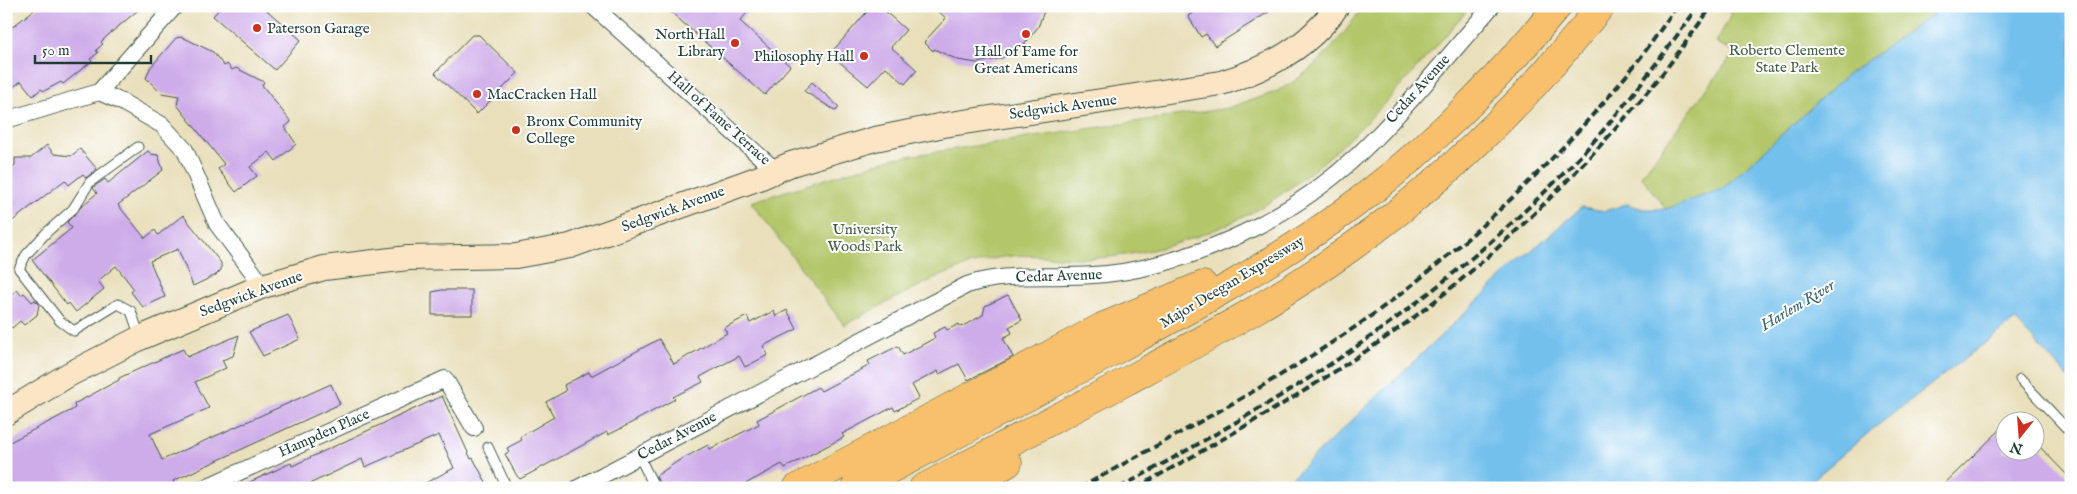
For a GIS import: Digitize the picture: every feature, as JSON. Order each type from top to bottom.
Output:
[{"type":"highway","name":"Major Deegan Expressway","points":[[855,488],[1192,308],[1257,270],[1344,212],[1389,177],[1474,100],[1558,6]]},
{"type":"highway","points":[[966,488],[1298,283],[1353,246],[1442,175],[1524,96],[1601,6]]},
{"type":"highway","points":[[797,488],[1102,327],[1244,266],[1344,212]]},
{"type":"highway","points":[[923,488],[1208,337]]},
{"type":"main road","name":"Sedgwick Avenue","points":[[6,413],[68,375],[140,338],[263,286],[333,267],[408,258],[516,256],[570,246],[791,164],[906,131],[1221,83],[1257,71],[1286,56],[1313,35],[1338,6]]},
{"type":"street","points":[[6,120],[98,92],[175,6]]},
{"type":"street","name":"Hall of Fame Terrace","points":[[593,6],[776,171]]},
{"type":"street","name":"Cedar Avenue","points":[[578,488],[967,285],[982,280],[1028,275],[1104,275],[1142,268],[1215,246],[1254,228],[1317,189],[1358,155],[1492,6]]},
{"type":"street","points":[[98,92],[122,102],[162,125],[185,150],[217,224],[263,286]]},
{"type":"street","name":"Hampden Place","points":[[204,488],[446,379],[474,428]]},
{"type":"lane","points":[[138,147],[90,182],[73,208],[26,255],[19,268],[60,321],[68,328],[74,331],[118,304],[131,311],[140,338]]},
{"type":"lane","points":[[2020,379],[2071,433]]},
{"type":"lane","points":[[488,447],[507,488]]},
{"type":"lane","points":[[639,456],[655,488]]},
{"type":"green space","name":"University Woods Park","points":[[1363,6],[1471,6],[1401,86],[1325,161],[1297,183],[1256,210],[1220,228],[1181,242],[1147,251],[1114,256],[1082,258],[1022,255],[982,261],[921,285],[844,325],[751,202],[894,158],[1228,108],[1275,92],[1301,76],[1336,43]]},
{"type":"green space","name":"Roberto Clemente State Park","points":[[1726,6],[1944,6],[1847,75],[1722,189],[1666,209],[1641,176],[1734,53],[1716,42],[1732,13],[1724,9]]},
{"type":"water","name":"Harlem River","points":[[1944,6],[2071,6],[2071,380],[2015,320],[1873,429],[1803,488],[1281,488],[1518,262],[1582,207],[1605,211],[1626,204],[1644,209],[1666,209],[1722,189],[1847,75]]},
{"type":"building","points":[[39,6],[143,6],[101,42],[103,44],[96,50],[98,53],[90,59],[92,61],[63,84],[61,82],[44,91],[41,89],[33,96],[21,81],[6,93],[6,32]]},
{"type":"building","name":"Paterson Garage","points":[[222,6],[262,6],[301,40],[275,70],[213,16]]},
{"type":"building","name":"North Hall Library","points":[[664,6],[753,6],[740,21],[790,66],[765,95]]},
{"type":"building","name":"Philosophy Hall","points":[[872,6],[879,6],[906,30],[891,47],[917,70],[905,84],[886,67],[868,86],[830,54]]},
{"type":"building","points":[[932,6],[1046,6],[1038,27],[1024,45],[1002,58],[977,63],[958,60],[934,49],[933,51],[924,42],[946,18]]},
{"type":"building","points":[[1204,6],[1278,6],[1215,46],[1206,34],[1201,37],[1188,16]]},
{"type":"building","name":"MacCracken Hall","points":[[472,35],[479,35],[518,73],[477,114],[435,73]]},
{"type":"building","points":[[182,37],[213,52],[224,66],[227,64],[232,70],[236,68],[264,82],[262,85],[291,122],[285,127],[296,144],[276,161],[269,152],[250,167],[257,176],[236,192],[218,169],[224,164],[177,105],[179,96],[161,93],[146,78],[150,68],[176,38]]},
{"type":"building","points":[[812,82],[839,107],[836,111],[804,91]]},
{"type":"building","points":[[47,145],[54,154],[71,156],[80,149],[97,169],[86,178],[83,174],[69,185],[65,180],[6,226],[6,171],[15,165],[15,158],[31,158]]},
{"type":"building","points":[[148,151],[151,154],[158,155],[163,170],[118,205],[145,238],[155,230],[158,235],[183,215],[221,263],[221,270],[216,275],[193,286],[178,249],[150,261],[165,297],[143,307],[131,292],[134,289],[116,266],[98,281],[104,289],[76,312],[69,303],[67,305],[32,260],[72,228],[67,222],[97,193],[93,188],[95,186],[105,179],[108,183]]},
{"type":"building","points":[[17,290],[21,295],[24,293],[32,302],[35,300],[39,304],[37,315],[24,325],[20,321],[12,328],[6,321],[6,299]]},
{"type":"building","points":[[472,290],[472,315],[432,315],[432,292]]},
{"type":"building","points":[[1008,295],[1022,320],[1009,327],[1012,333],[1003,338],[1013,357],[968,380],[959,364],[939,374],[938,371],[912,385],[919,398],[895,411],[893,407],[842,434],[844,437],[785,468],[782,464],[738,488],[661,488],[656,476],[678,461],[708,445],[710,449],[759,424],[757,420],[818,387],[821,391],[870,365],[868,361],[898,346],[903,355],[935,338],[933,333],[945,327],[947,330],[959,324],[961,327],[983,315],[985,306]]},
{"type":"building","points":[[787,310],[797,329],[763,346],[768,355],[745,367],[739,356],[700,377],[703,382],[673,397],[675,399],[620,429],[608,435],[607,432],[520,479],[517,476],[505,454],[509,452],[507,448],[522,440],[520,437],[554,417],[546,402],[566,391],[564,385],[589,372],[591,376],[659,339],[674,364],[727,333],[724,328],[747,316],[750,323],[774,311],[776,316]]},
{"type":"building","points":[[288,315],[300,339],[263,356],[249,332]]},
{"type":"building","points":[[239,335],[233,356],[222,360],[226,368],[195,382],[209,408],[150,434],[162,460],[331,384],[340,404],[173,481],[174,484],[167,488],[6,488],[6,444],[72,410],[75,408],[74,404],[119,380],[119,378],[183,349],[187,357]]},
{"type":"building","points":[[442,396],[471,459],[473,458],[489,488],[416,488],[454,468],[439,435],[365,467],[362,459],[301,488],[237,488],[291,463],[292,466]]},
{"type":"building","points":[[1994,436],[1994,462],[2044,462],[2044,451],[2071,479],[2071,488],[1940,488]]},
{"type":"railway","points":[[1080,488],[1200,422],[1319,351],[1357,326],[1427,273],[1521,190],[1551,160],[1634,66],[1677,6]]},
{"type":"railway","points":[[1119,488],[1254,412],[1334,362],[1403,313],[1470,259],[1534,203],[1582,154],[1634,92],[1699,6]]},
{"type":"railway","points":[[1136,488],[1309,388],[1376,344],[1443,295],[1508,239],[1599,147],[1655,83],[1712,6]]},
{"type":"place","name":"Paterson Garage","points":[[257,28]]},
{"type":"place","name":"Hall of Fame for Great Americans","points":[[1026,34]]},
{"type":"place","name":"North Hall Library","points":[[735,43]]},
{"type":"place","name":"Philosophy Hall","points":[[864,56]]},
{"type":"place","name":"MacCracken Hall","points":[[477,94]]},
{"type":"place","name":"Bronx Community College","points":[[516,130]]}]
